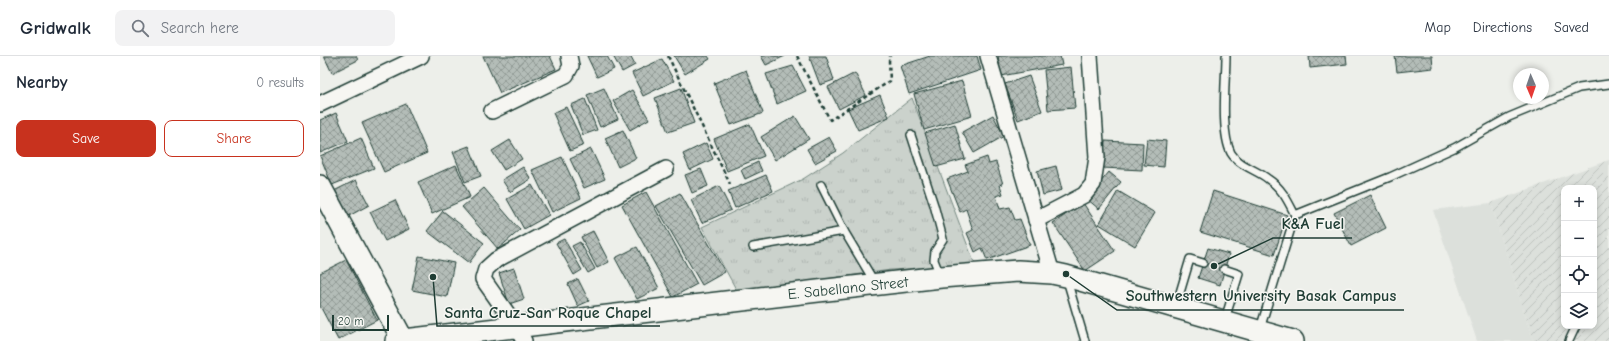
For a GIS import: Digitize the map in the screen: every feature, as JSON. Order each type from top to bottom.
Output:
[{"type":"street","points":[[320,104],[421,56]]},
{"type":"street","points":[[492,111],[566,75],[571,66],[569,56]]},
{"type":"street","points":[[988,56],[1036,220],[1059,274]]},
{"type":"street","points":[[1036,220],[1084,195],[1093,184],[1097,157],[1090,56]]},
{"type":"street","points":[[520,334],[483,279],[486,269],[496,260],[666,169]]},
{"type":"street","points":[[320,186],[400,341]]},
{"type":"street","name":"E. Sabellano Street","points":[[400,341],[520,334],[876,284],[1018,271],[1059,274],[1293,341]]},
{"type":"lane","points":[[1226,56],[1225,132],[1232,153],[1248,168],[1268,178],[1282,190],[1295,215],[1260,331]]},
{"type":"lane","points":[[1295,215],[1390,177],[1454,148],[1509,117],[1579,88],[1609,84]]},
{"type":"lane","points":[[911,135],[934,205],[943,239],[935,251],[934,260],[941,278]]},
{"type":"lane","points":[[821,185],[844,231],[876,284]]},
{"type":"lane","points":[[753,247],[844,231]]},
{"type":"lane","points":[[1176,307],[1190,259],[1203,263]]},
{"type":"lane","points":[[1224,270],[1239,274],[1225,321]]},
{"type":"lane","points":[[1059,274],[1085,341]]},
{"type":"lane","points":[[1569,341],[1575,329]]},
{"type":"path","points":[[668,56],[730,184]]},
{"type":"path","points":[[797,56],[830,120],[890,81],[890,56]]},
{"type":"shaded area","points":[[1609,160],[1609,341],[1533,341],[1491,203]]},
{"type":"shaded area","points":[[1491,203],[1533,341],[1477,341],[1433,210]]},
{"type":"green space","points":[[912,98],[975,265],[891,270],[737,291],[702,227],[803,179],[843,153]]},
{"type":"building","points":[[324,56],[356,56],[358,60],[332,73]]},
{"type":"building","points":[[483,56],[550,56],[556,69],[500,93]]},
{"type":"building","points":[[587,56],[607,56],[614,69],[597,77]]},
{"type":"building","points":[[613,56],[630,56],[635,65],[622,72]]},
{"type":"building","points":[[674,56],[708,56],[710,59],[685,74]]},
{"type":"building","points":[[761,56],[785,56],[766,65]]},
{"type":"building","points":[[809,56],[826,56],[834,80],[820,85]]},
{"type":"building","points":[[930,56],[977,56],[981,70],[909,94],[900,66]]},
{"type":"building","points":[[998,56],[1060,56],[1062,65],[1001,76]]},
{"type":"building","points":[[1309,56],[1346,56],[1347,64],[1310,68]]},
{"type":"building","points":[[1395,56],[1432,56],[1433,68],[1397,72]]},
{"type":"building","points":[[662,59],[674,81],[643,96],[632,73]]},
{"type":"building","points":[[793,66],[806,91],[777,104],[766,74]]},
{"type":"building","points":[[1071,67],[1075,108],[1048,110],[1044,70]]},
{"type":"building","points":[[746,70],[763,113],[731,125],[714,83]]},
{"type":"building","points":[[855,73],[866,95],[839,109],[828,87]]},
{"type":"building","points":[[1029,76],[1042,111],[1018,120],[1005,84]]},
{"type":"building","points":[[962,81],[972,116],[924,130],[914,94]]},
{"type":"building","points":[[604,88],[618,119],[600,127],[587,95]]},
{"type":"building","points":[[681,88],[694,123],[668,132],[655,98]]},
{"type":"building","points":[[632,90],[649,119],[630,130],[613,101]]},
{"type":"building","points":[[880,95],[889,117],[858,130],[848,109]]},
{"type":"building","points":[[585,99],[597,130],[583,135],[571,105]]},
{"type":"building","points":[[406,104],[427,153],[384,172],[362,123]]},
{"type":"building","points":[[566,107],[584,145],[570,151],[553,113]]},
{"type":"building","points":[[336,113],[348,141],[320,153],[320,120]]},
{"type":"building","points":[[993,115],[1004,136],[974,153],[962,132]]},
{"type":"building","points":[[795,116],[809,139],[775,160],[761,137]]},
{"type":"building","points":[[750,124],[764,156],[727,171],[714,139]]},
{"type":"building","points":[[955,124],[965,159],[936,167],[925,133]]},
{"type":"building","points":[[623,130],[636,158],[618,167],[605,138]]},
{"type":"building","points":[[829,137],[837,151],[815,163],[807,149]]},
{"type":"building","points":[[361,138],[374,168],[332,185],[320,156]]},
{"type":"building","points":[[1147,139],[1166,141],[1164,167],[1144,165]]},
{"type":"building","points":[[510,140],[522,159],[504,170],[492,151]]},
{"type":"building","points":[[1105,141],[1143,143],[1142,170],[1103,168]]},
{"type":"building","points":[[706,143],[713,159],[690,170],[683,154]]},
{"type":"building","points":[[469,146],[481,176],[465,182],[453,152]]},
{"type":"building","points":[[591,149],[605,179],[584,188],[570,159]]},
{"type":"building","points":[[562,157],[581,198],[552,212],[532,170]]},
{"type":"building","points":[[987,157],[989,164],[996,162],[1003,184],[1000,185],[1003,194],[996,196],[1000,209],[1010,207],[1015,220],[1020,219],[1030,245],[987,260],[982,248],[975,252],[967,233],[973,230],[966,209],[960,212],[947,179],[968,171],[965,165]]},
{"type":"building","points":[[758,162],[762,171],[745,179],[741,170]]},
{"type":"building","points":[[456,165],[470,197],[432,214],[418,182]]},
{"type":"building","points":[[1056,166],[1062,190],[1043,195],[1037,171]]},
{"type":"building","points":[[523,167],[531,179],[510,192],[502,180]]},
{"type":"building","points":[[701,169],[708,186],[692,193],[685,175]]},
{"type":"building","points":[[1109,172],[1121,182],[1099,209],[1087,199]]},
{"type":"building","points":[[766,175],[773,191],[735,208],[728,191]]},
{"type":"building","points":[[356,180],[369,205],[347,217],[334,191]]},
{"type":"building","points":[[532,185],[549,215],[524,229],[507,199]]},
{"type":"building","points":[[719,186],[731,210],[702,223],[691,200]]},
{"type":"building","points":[[484,188],[520,230],[498,249],[462,207]]},
{"type":"building","points":[[1118,191],[1155,213],[1135,246],[1099,224]]},
{"type":"building","points":[[1213,191],[1287,215],[1274,255],[1200,232]]},
{"type":"building","points":[[646,192],[697,284],[673,297],[622,205]]},
{"type":"building","points":[[680,193],[725,272],[702,285],[656,206]]},
{"type":"building","points":[[1370,195],[1386,228],[1351,246],[1334,213]]},
{"type":"building","points":[[395,200],[409,229],[385,241],[370,212]]},
{"type":"building","points":[[1083,203],[1115,251],[1085,271],[1053,223]]},
{"type":"building","points":[[443,211],[484,243],[469,263],[427,231]]},
{"type":"building","points":[[593,231],[609,262],[597,268],[581,237]]},
{"type":"building","points":[[564,239],[582,270],[574,275],[556,243]]},
{"type":"building","points":[[580,242],[595,269],[588,273],[572,246]]},
{"type":"building","points":[[637,247],[659,288],[637,299],[615,258]]},
{"type":"building","points":[[1208,248],[1229,254],[1220,285],[1198,278]]},
{"type":"building","points":[[419,256],[454,263],[447,297],[412,290]]},
{"type":"building","points":[[346,260],[377,320],[338,340],[320,306],[320,273]]},
{"type":"building","points":[[514,268],[524,299],[509,304],[499,273]]},
{"type":"building","points":[[578,279],[589,301],[578,306],[568,284]]},
{"type":"place","name":"K&A Fuel","points":[[1214,266]]},
{"type":"place","name":"Southwestern University Basak Campus","points":[[1066,274]]},
{"type":"place","name":"Santa Cruz-San Roque Chapel","points":[[433,277]]}]
